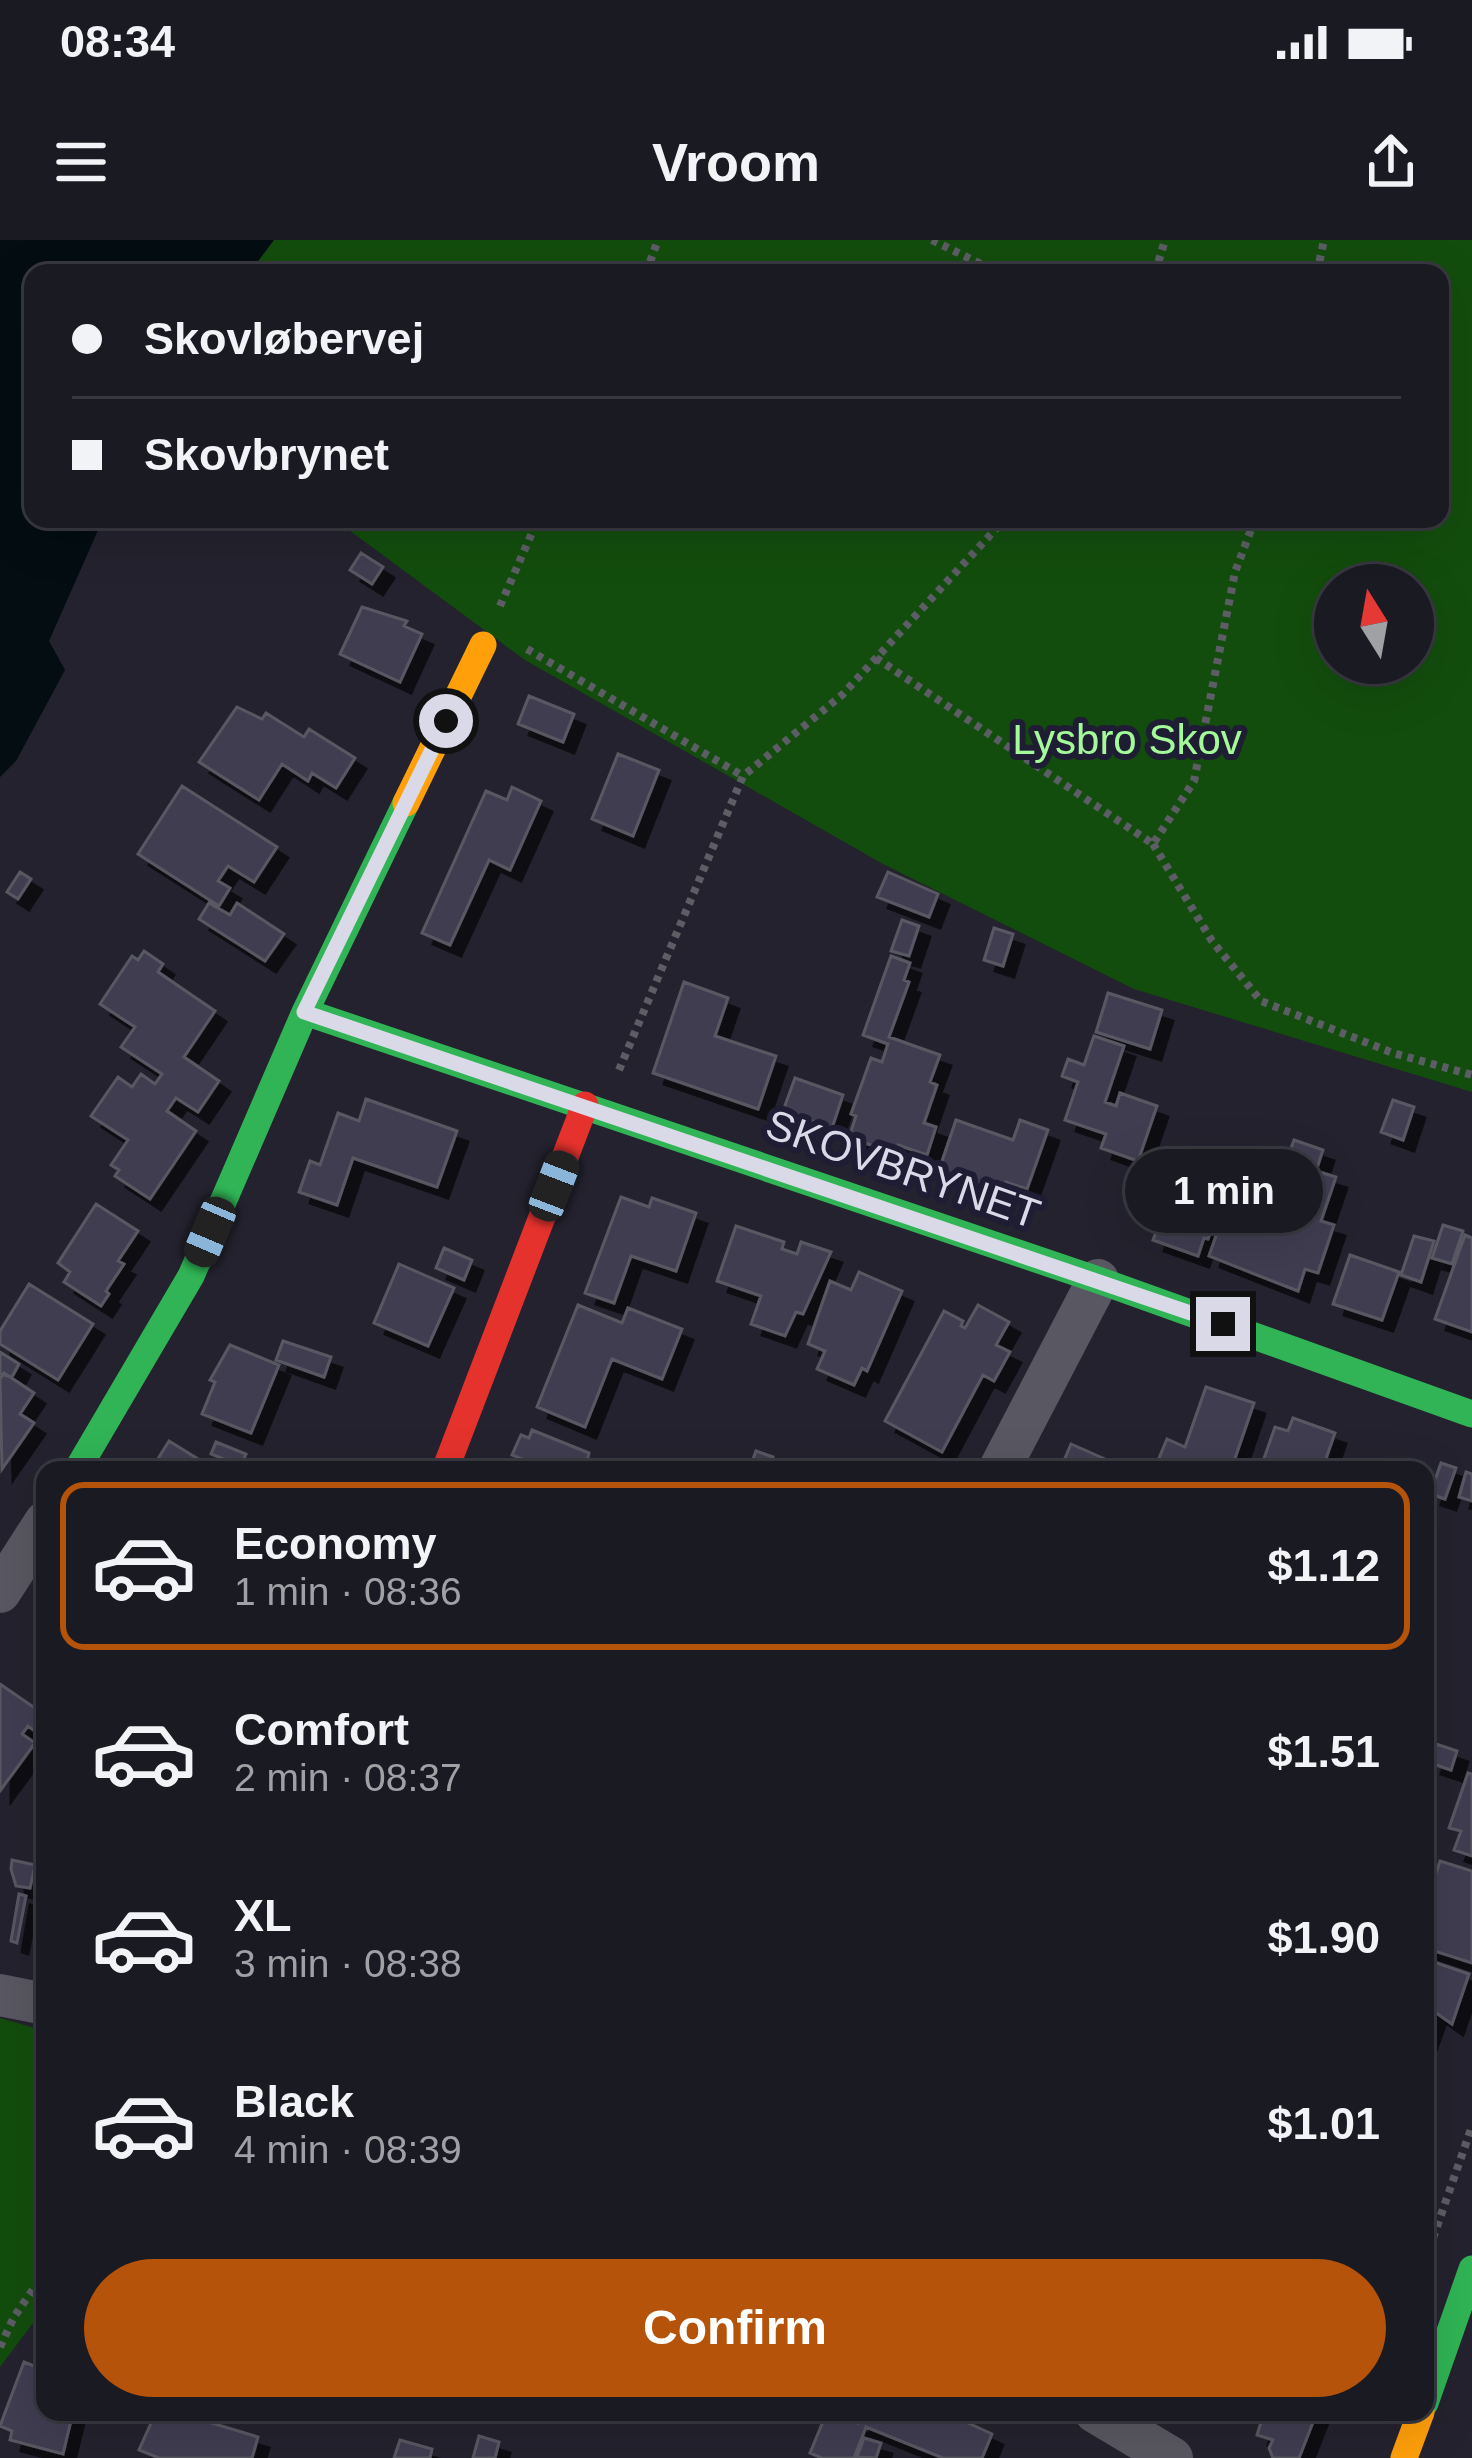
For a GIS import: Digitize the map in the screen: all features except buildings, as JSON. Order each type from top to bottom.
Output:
[{"type":"street","points":[[82,1461],[191,1276],[304,1012],[487,636]]},
{"type":"street","name":"SKOVBRYNET","points":[[304,1012],[1098,1280],[1472,1414]]},
{"type":"street","points":[[449,1461],[594,1108]]},
{"type":"street","points":[[1004,1461],[1098,1280]]},
{"type":"street","points":[[0,1592],[36,1536]]},
{"type":"street","points":[[0,1995],[36,2002]]},
{"type":"street","points":[[1434,2377],[1472,2269]]},
{"type":"street","points":[[1110,2421],[1172,2458]]},
{"type":"street","points":[[1404,2458],[1418,2421]]},
{"type":"path","points":[[932,240],[981,264]]},
{"type":"path","points":[[534,528],[487,636],[742,776]]},
{"type":"path","points":[[594,1108],[742,776],[842,695],[997,528]]},
{"type":"path","points":[[1153,844],[1194,781],[1235,572],[1252,528]]},
{"type":"path","points":[[876,658],[1153,844],[1212,941],[1261,1001],[1393,1053],[1472,1075]]},
{"type":"path","points":[[1434,2237],[1472,2126]]},
{"type":"path","points":[[0,2347],[36,2287]]},
{"type":"green space","name":"Lysbro Skov","points":[[274,240],[1472,240],[1472,1092],[1134,989],[883,864],[525,660],[346,528],[1449,528],[1449,264],[256,264]]},
{"type":"green space","points":[[0,2018],[36,2028],[36,2319],[0,2367]]},
{"type":"shaded area","points":[[0,240],[274,240],[256,264],[24,264],[24,528],[99,528],[49,641],[65,670],[16,761],[0,777]]},
{"type":"traffic: fast","points":[[82,1461],[191,1276],[305,1012],[406,803]]},
{"type":"traffic: fast","points":[[305,1012],[1098,1280],[1472,1414]]},
{"type":"traffic: fast","points":[[1434,2377],[1472,2269]]},
{"type":"traffic: slow","points":[[406,803],[483,645]]},
{"type":"traffic: slow","points":[[1404,2458],[1418,2421]]},
{"type":"traffic: jam","points":[[448,1461],[585,1105]]},
{"type":"route","points":[[446,721],[304,1012],[1223,1324]]}]
